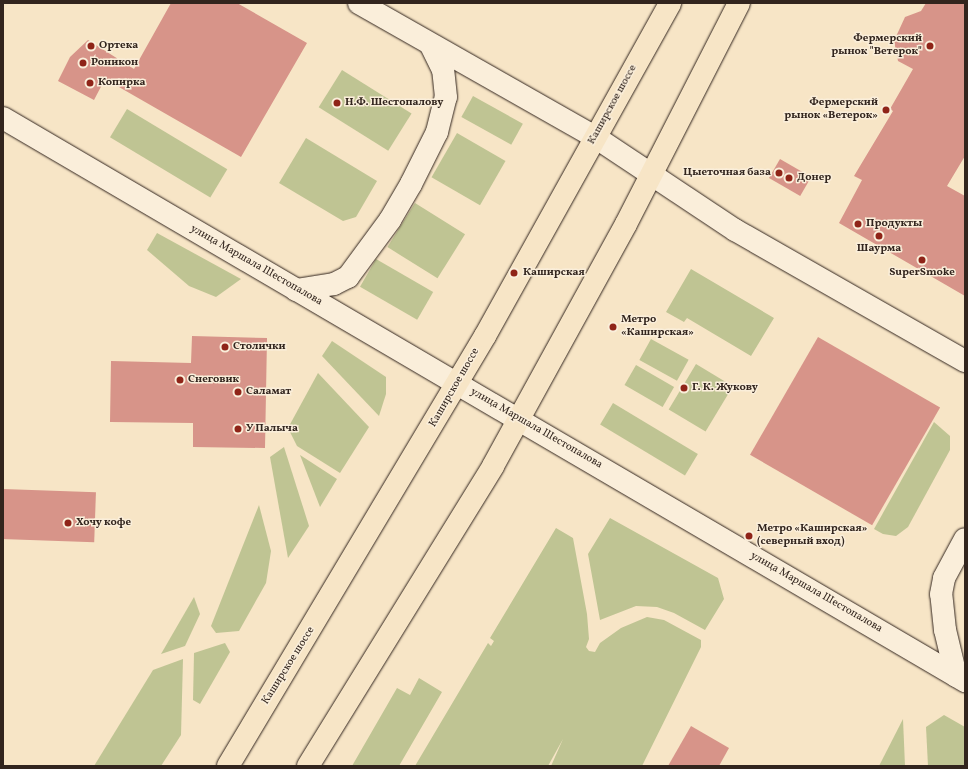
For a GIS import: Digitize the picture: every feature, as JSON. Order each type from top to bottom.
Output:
[{"type":"main road","points":[[359,3],[595,137],[740,233],[965,361]]},
{"type":"main road","name":"Каширское шоссе","points":[[228,766],[457,384],[670,3]]},
{"type":"main road","points":[[308,766],[477,493],[519,419],[651,173],[739,3]]},
{"type":"main road","points":[[296,290],[334,284],[348,277],[390,220],[411,184],[437,132],[446,97],[443,70],[431,45]]},
{"type":"main road","name":"улица Маршала Шестопалова","points":[[3,118],[961,679]]},
{"type":"main road","points":[[961,679],[944,630],[941,594],[944,578],[965,539]]},
{"type":"green space","points":[[342,70],[412,113],[388,151],[319,107]]},
{"type":"green space","points":[[473,96],[523,124],[511,145],[461,117]]},
{"type":"green space","points":[[127,109],[227,169],[210,198],[110,137]]},
{"type":"green space","points":[[457,133],[505,161],[480,205],[432,177]]},
{"type":"green space","points":[[306,138],[377,181],[356,217],[343,221],[279,183]]},
{"type":"green space","points":[[415,203],[465,234],[437,278],[387,247]]},
{"type":"green space","points":[[157,233],[241,279],[216,297],[189,286],[147,250]]},
{"type":"green space","points":[[376,259],[433,292],[417,320],[360,287]]},
{"type":"green space","points":[[691,269],[774,318],[751,356],[687,318],[684,322],[666,312]]},
{"type":"green space","points":[[651,339],[689,360],[677,381],[639,360]]},
{"type":"green space","points":[[332,341],[386,377],[386,394],[379,416],[322,356]]},
{"type":"green space","points":[[696,364],[733,386],[706,432],[669,409]]},
{"type":"green space","points":[[636,365],[674,387],[663,407],[624,385]]},
{"type":"green space","points":[[318,373],[369,427],[340,473],[297,446],[288,428]]},
{"type":"green space","points":[[613,403],[698,454],[685,475],[600,424]]},
{"type":"green space","points":[[934,422],[950,436],[950,450],[908,527],[896,536],[883,534],[874,529]]},
{"type":"green space","points":[[284,447],[309,526],[288,558],[270,457]]},
{"type":"green space","points":[[300,455],[337,479],[320,507]]},
{"type":"green space","points":[[259,505],[271,551],[266,583],[239,631],[216,633],[211,626]]},
{"type":"green space","points":[[610,518],[718,578],[724,599],[705,630],[674,613],[657,607],[636,606],[600,620],[588,554]]},
{"type":"green space","points":[[556,528],[573,538],[587,614],[589,639],[586,647],[589,651],[595,652],[600,643],[621,628],[647,617],[664,620],[701,640],[701,647],[642,766],[551,766],[563,739],[548,766],[415,766],[488,643],[491,646],[494,641],[490,638]]},
{"type":"green space","points":[[194,597],[200,614],[185,646],[161,654]]},
{"type":"green space","points":[[225,643],[230,652],[200,704],[193,700],[194,653]]},
{"type":"green space","points":[[183,659],[181,735],[161,766],[94,766],[153,670]]},
{"type":"green space","points":[[419,678],[442,692],[399,766],[352,766],[397,688],[410,695]]},
{"type":"green space","points":[[944,715],[965,727],[965,766],[928,766],[926,727]]},
{"type":"green space","points":[[903,719],[905,766],[879,766]]},
{"type":"building","points":[[171,3],[237,3],[307,43],[241,157],[105,79],[94,100],[58,81],[70,57],[88,40],[134,69]]},
{"type":"building","points":[[926,3],[965,3],[965,156],[947,186],[965,196],[965,296],[839,223],[862,180],[854,176],[893,111],[890,109],[913,69],[898,61],[894,41],[905,17],[921,11]]},
{"type":"building","points":[[780,159],[811,177],[800,196],[769,178]]},
{"type":"building","points":[[192,336],[267,338],[265,448],[193,447],[193,423],[110,422],[111,361],[191,363]]},
{"type":"building","points":[[818,337],[940,408],[872,525],[750,455]]},
{"type":"building","points":[[3,489],[96,492],[94,542],[3,539]]},
{"type":"building","points":[[691,726],[729,748],[719,766],[668,766]]},
{"type":"place","name":"Ортека","points":[[91,46]]},
{"type":"place","name":"Фермерский рынок \"Ветерок\"","points":[[930,46]]},
{"type":"place","name":"Роникон","points":[[83,63]]},
{"type":"place","name":"Копирка","points":[[90,83]]},
{"type":"place","name":"Н.Ф. Шестопалову","points":[[337,103]]},
{"type":"place","name":"Фермерский рынок «Ветерок»","points":[[886,110]]},
{"type":"place","name":"Цыеточная база","points":[[779,173]]},
{"type":"place","name":"Донер","points":[[789,178]]},
{"type":"place","name":"Продукты","points":[[858,224]]},
{"type":"place","name":"Шаурма","points":[[879,236]]},
{"type":"place","name":"SuperSmoke","points":[[922,260]]},
{"type":"place","name":"Каширская","points":[[514,273]]},
{"type":"place","name":"Метро «Каширская»","points":[[613,327]]},
{"type":"place","name":"Столички","points":[[225,347]]},
{"type":"place","name":"Снеговик","points":[[180,380]]},
{"type":"place","name":"Г. К. Жукову","points":[[684,388]]},
{"type":"place","name":"Саламат","points":[[238,392]]},
{"type":"place","name":"У Палыча","points":[[238,429]]},
{"type":"place","name":"Хочу кофе","points":[[68,523]]},
{"type":"place","name":"Метро «Каширская» (северный вход)","points":[[749,536]]}]
